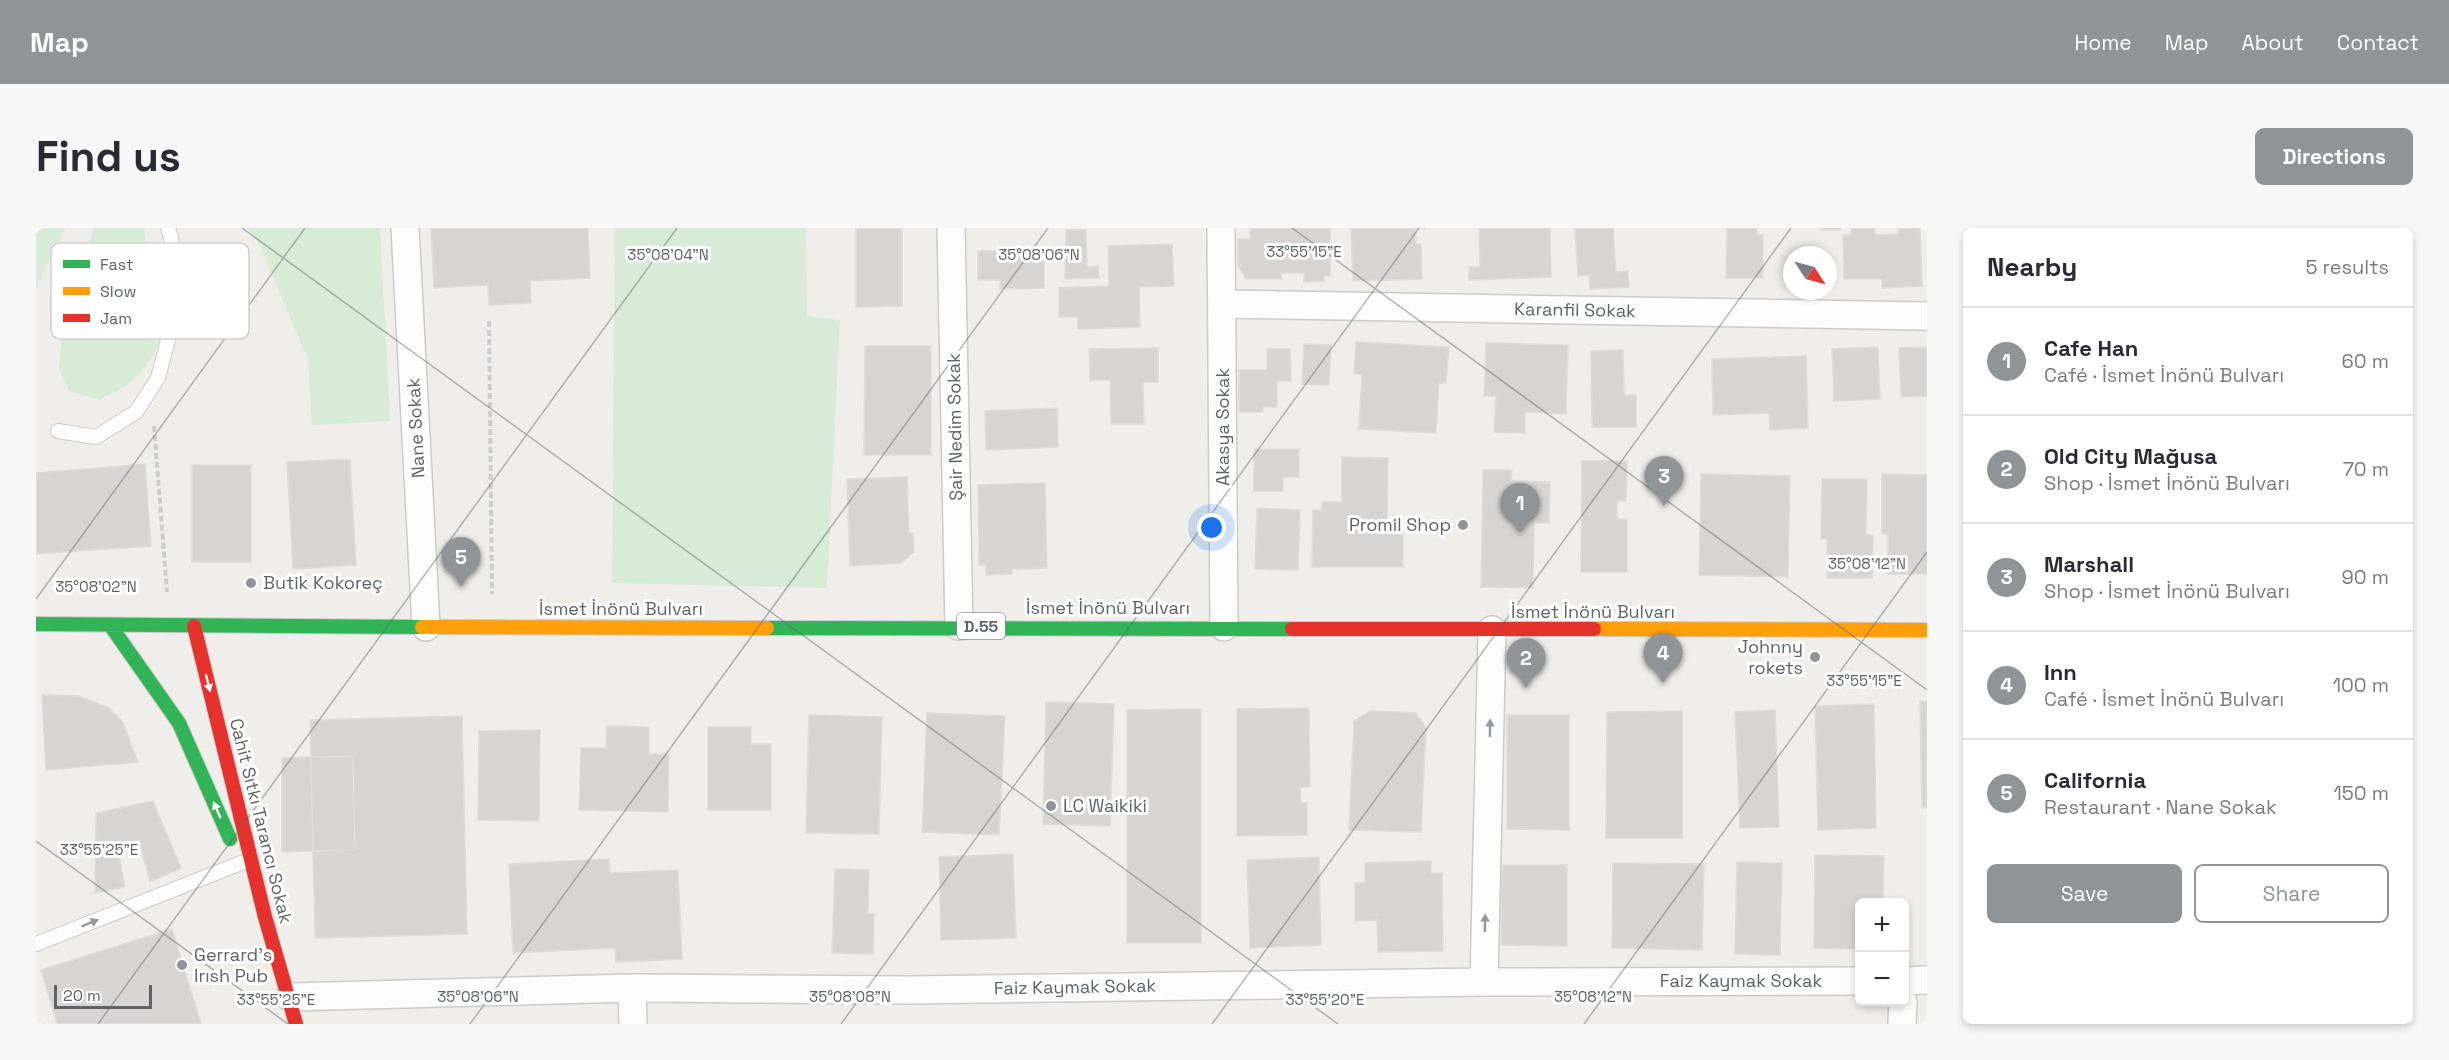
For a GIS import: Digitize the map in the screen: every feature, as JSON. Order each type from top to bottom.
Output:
[{"type":"main road","name":"İsmet İnönü Bulvarı","points":[[36,624],[1927,630]]},
{"type":"main road","name":"Cahit Sıtkı Tarancı Sokak","points":[[110,625],[179,723],[265,917]]},
{"type":"main road","name":"Cahit Sıtkı Tarancı Sokak","points":[[194,626],[265,917],[291,997],[296,1024]]},
{"type":"street","name":"Nane Sokak","points":[[405,228],[426,627]]},
{"type":"street","name":"Şair Nedim Sokak","points":[[951,228],[959,626]]},
{"type":"street","name":"Akasya Sokak","points":[[1221,228],[1224,627]]},
{"type":"street","name":"Karanfil Sokak","points":[[1223,304],[1927,316]]},
{"type":"street","points":[[1484,982],[1492,630]]},
{"type":"street","points":[[1909,981],[1927,980]]},
{"type":"street","name":"Faiz Kaymak Sokak","points":[[291,997],[632,988],[911,990],[1484,982],[1855,981]]},
{"type":"street","points":[[632,988],[633,1024]]},
{"type":"street","points":[[1902,1024],[1903,1006]]},
{"type":"lane","points":[[168,228],[172,243]]},
{"type":"lane","points":[[58,431],[96,437],[136,412],[158,378],[168,339]]},
{"type":"lane","points":[[36,944],[241,863]]},
{"type":"path","points":[[489,321],[492,627]]},
{"type":"path","points":[[152,389],[170,626]]},
{"type":"green space","points":[[36,228],[66,228],[58,243],[51,243],[51,258],[36,288]]},
{"type":"green space","points":[[94,228],[144,228],[146,243],[89,243]]},
{"type":"green space","points":[[248,228],[380,228],[390,421],[312,425],[308,360],[260,246]]},
{"type":"green space","points":[[615,228],[806,228],[807,316],[840,320],[827,588],[612,583]]},
{"type":"green space","points":[[61,339],[160,339],[154,354],[138,375],[128,384],[99,400],[69,391],[59,369]]},
{"type":"building","points":[[431,228],[588,228],[590,278],[530,281],[531,303],[489,305],[488,285],[434,288]]},
{"type":"building","points":[[856,228],[902,228],[902,306],[856,307]]},
{"type":"building","points":[[1250,228],[1330,228],[1330,276],[1324,276],[1324,281],[1304,282],[1304,273],[1281,273],[1282,279],[1246,279],[1238,265],[1238,239],[1250,239]]},
{"type":"building","points":[[1351,228],[1415,228],[1416,244],[1421,244],[1422,279],[1353,281]]},
{"type":"building","points":[[1479,228],[1550,228],[1551,277],[1469,280],[1469,267],[1480,267]]},
{"type":"building","points":[[1575,228],[1613,228],[1616,272],[1628,271],[1629,287],[1590,289],[1589,275],[1578,276]]},
{"type":"building","points":[[1727,228],[1757,228],[1757,235],[1763,235],[1763,278],[1726,278]]},
{"type":"building","points":[[1821,228],[1840,228],[1840,230],[1821,230]]},
{"type":"building","points":[[1851,228],[1875,228],[1875,235],[1898,234],[1898,228],[1920,228],[1922,286],[1882,288],[1882,279],[1844,279],[1843,235],[1851,235]]},
{"type":"building","points":[[1066,230],[1086,230],[1087,267],[1098,266],[1099,278],[1065,279]]},
{"type":"building","points":[[1172,244],[1174,286],[1139,287],[1140,327],[1078,329],[1078,317],[1059,317],[1059,288],[1109,286],[1108,246]]},
{"type":"building","points":[[1044,250],[1044,288],[1000,289],[1000,280],[978,280],[978,251]]},
{"type":"building","points":[[1356,342],[1449,347],[1446,383],[1439,383],[1436,433],[1359,429],[1362,374],[1354,374]]},
{"type":"building","points":[[1486,343],[1568,345],[1566,414],[1525,412],[1525,433],[1494,432],[1496,396],[1484,396]]},
{"type":"building","points":[[1304,344],[1331,345],[1329,385],[1302,384]]},
{"type":"building","points":[[865,346],[931,346],[931,455],[864,455]]},
{"type":"building","points":[[1878,347],[1880,399],[1834,401],[1832,349]]},
{"type":"building","points":[[1927,347],[1927,396],[1901,397],[1899,348]]},
{"type":"building","points":[[1158,348],[1158,382],[1143,382],[1144,424],[1111,424],[1110,380],[1090,380],[1089,349]]},
{"type":"building","points":[[1267,349],[1290,349],[1291,381],[1277,381],[1277,407],[1263,407],[1263,412],[1239,412],[1239,370],[1267,370]]},
{"type":"building","points":[[1623,350],[1624,395],[1636,395],[1636,427],[1592,427],[1591,351]]},
{"type":"building","points":[[1806,356],[1808,428],[1770,430],[1769,413],[1713,415],[1712,359]]},
{"type":"building","points":[[1057,408],[1058,447],[986,450],[985,411]]},
{"type":"building","points":[[1254,449],[1299,449],[1299,477],[1283,477],[1283,491],[1254,491]]},
{"type":"building","points":[[1342,457],[1388,458],[1387,534],[1403,534],[1403,567],[1312,567],[1313,510],[1322,510],[1322,502],[1342,502]]},
{"type":"building","points":[[350,459],[356,565],[293,569],[287,462]]},
{"type":"building","points":[[1582,461],[1627,461],[1626,501],[1617,501],[1617,519],[1627,519],[1627,572],[1581,572]]},
{"type":"building","points":[[145,464],[151,546],[36,554],[36,473]]},
{"type":"building","points":[[192,465],[251,465],[251,562],[192,562]]},
{"type":"building","points":[[1483,470],[1512,470],[1511,481],[1550,482],[1549,523],[1534,523],[1533,588],[1481,587]]},
{"type":"building","points":[[1701,474],[1790,476],[1788,577],[1699,575]]},
{"type":"building","points":[[1882,474],[1927,475],[1927,574],[1888,574],[1888,534],[1882,534]]},
{"type":"building","points":[[907,477],[909,533],[913,533],[914,552],[901,563],[850,566],[847,479]]},
{"type":"building","points":[[1822,479],[1867,479],[1866,535],[1873,535],[1872,578],[1827,578],[1827,539],[1821,539]]},
{"type":"building","points":[[1045,483],[1047,568],[1012,569],[1012,574],[986,575],[986,565],[979,565],[978,485]]},
{"type":"building","points":[[1257,508],[1300,510],[1298,570],[1255,569]]},
{"type":"building","points":[[42,695],[79,696],[109,708],[123,723],[138,762],[46,770]]},
{"type":"building","points":[[1920,701],[1927,701],[1927,807],[1922,808]]},
{"type":"building","points":[[1046,702],[1114,704],[1110,826],[1043,824]]},
{"type":"building","points":[[1874,704],[1876,828],[1818,830],[1815,706]]},
{"type":"building","points":[[1309,708],[1310,787],[1300,787],[1301,803],[1307,803],[1307,835],[1237,836],[1237,709]]},
{"type":"building","points":[[1201,709],[1201,943],[1127,943],[1127,710]]},
{"type":"building","points":[[1775,710],[1779,827],[1740,828],[1735,712]]},
{"type":"building","points":[[1370,711],[1416,713],[1426,728],[1421,832],[1349,830],[1354,721]]},
{"type":"building","points":[[1682,711],[1682,838],[1606,838],[1607,712]]},
{"type":"building","points":[[927,713],[1005,716],[999,835],[922,832]]},
{"type":"building","points":[[809,715],[882,717],[879,834],[806,833]]},
{"type":"building","points":[[1507,715],[1569,715],[1569,830],[1507,829]]},
{"type":"building","points":[[462,716],[467,934],[315,938],[310,720]]},
{"type":"building","points":[[607,726],[649,727],[649,754],[669,754],[668,812],[579,810],[581,748],[606,748]]},
{"type":"building","points":[[708,727],[751,727],[751,744],[771,744],[771,810],[708,810]]},
{"type":"building","points":[[540,730],[539,821],[478,820],[479,731]]},
{"type":"building","points":[[353,756],[355,850],[282,852],[282,758]]},
{"type":"building","points":[[153,801],[181,868],[150,882],[139,841],[117,846],[125,887],[95,893],[96,813]]},
{"type":"building","points":[[1013,854],[1016,938],[941,940],[939,857]]},
{"type":"building","points":[[1815,855],[1884,856],[1883,898],[1855,898],[1855,949],[1814,948]]},
{"type":"building","points":[[1319,857],[1321,945],[1250,948],[1247,860]]},
{"type":"building","points":[[609,859],[610,873],[678,870],[682,959],[616,962],[615,948],[513,953],[509,864]]},
{"type":"building","points":[[1431,861],[1431,873],[1442,873],[1443,951],[1378,952],[1377,920],[1355,921],[1355,883],[1365,883],[1365,863]]},
{"type":"building","points":[[1737,862],[1782,863],[1780,955],[1735,954]]},
{"type":"building","points":[[1613,863],[1704,864],[1702,950],[1612,948]]},
{"type":"building","points":[[1502,865],[1567,865],[1567,946],[1501,945]]},
{"type":"building","points":[[835,869],[869,870],[868,914],[874,914],[873,954],[832,953]]},
{"type":"building","points":[[172,929],[201,1024],[57,1024],[41,970]]},
{"type":"traffic: fast","points":[[36,624],[422,627]]},
{"type":"traffic: fast","points":[[110,625],[179,723],[230,839]]},
{"type":"traffic: fast","points":[[767,628],[1292,629]]},
{"type":"traffic: slow","points":[[422,627],[767,628]]},
{"type":"traffic: slow","points":[[1594,629],[1927,630]]},
{"type":"traffic: jam","points":[[194,626],[265,917],[296,1024]]},
{"type":"traffic: jam","points":[[1292,629],[1594,629]]},
{"type":"place","name":"Marshall","points":[[1664,506]]},
{"type":"place","name":"Promil Shop","points":[[1463,525]]},
{"type":"place","name":"Cafe Han","points":[[1520,533]]},
{"type":"place","name":"Butik Kokoreç","points":[[251,583]]},
{"type":"place","name":"California","points":[[461,587]]},
{"type":"place","name":"Johnny rokets","points":[[1815,657]]},
{"type":"place","name":"Inn","points":[[1663,683]]},
{"type":"place","name":"Old City Mağusa","points":[[1526,688]]},
{"type":"place","name":"LC Waikiki","points":[[1051,806]]},
{"type":"place","name":"Gerrard's Irısh Pub","points":[[182,965]]}]
